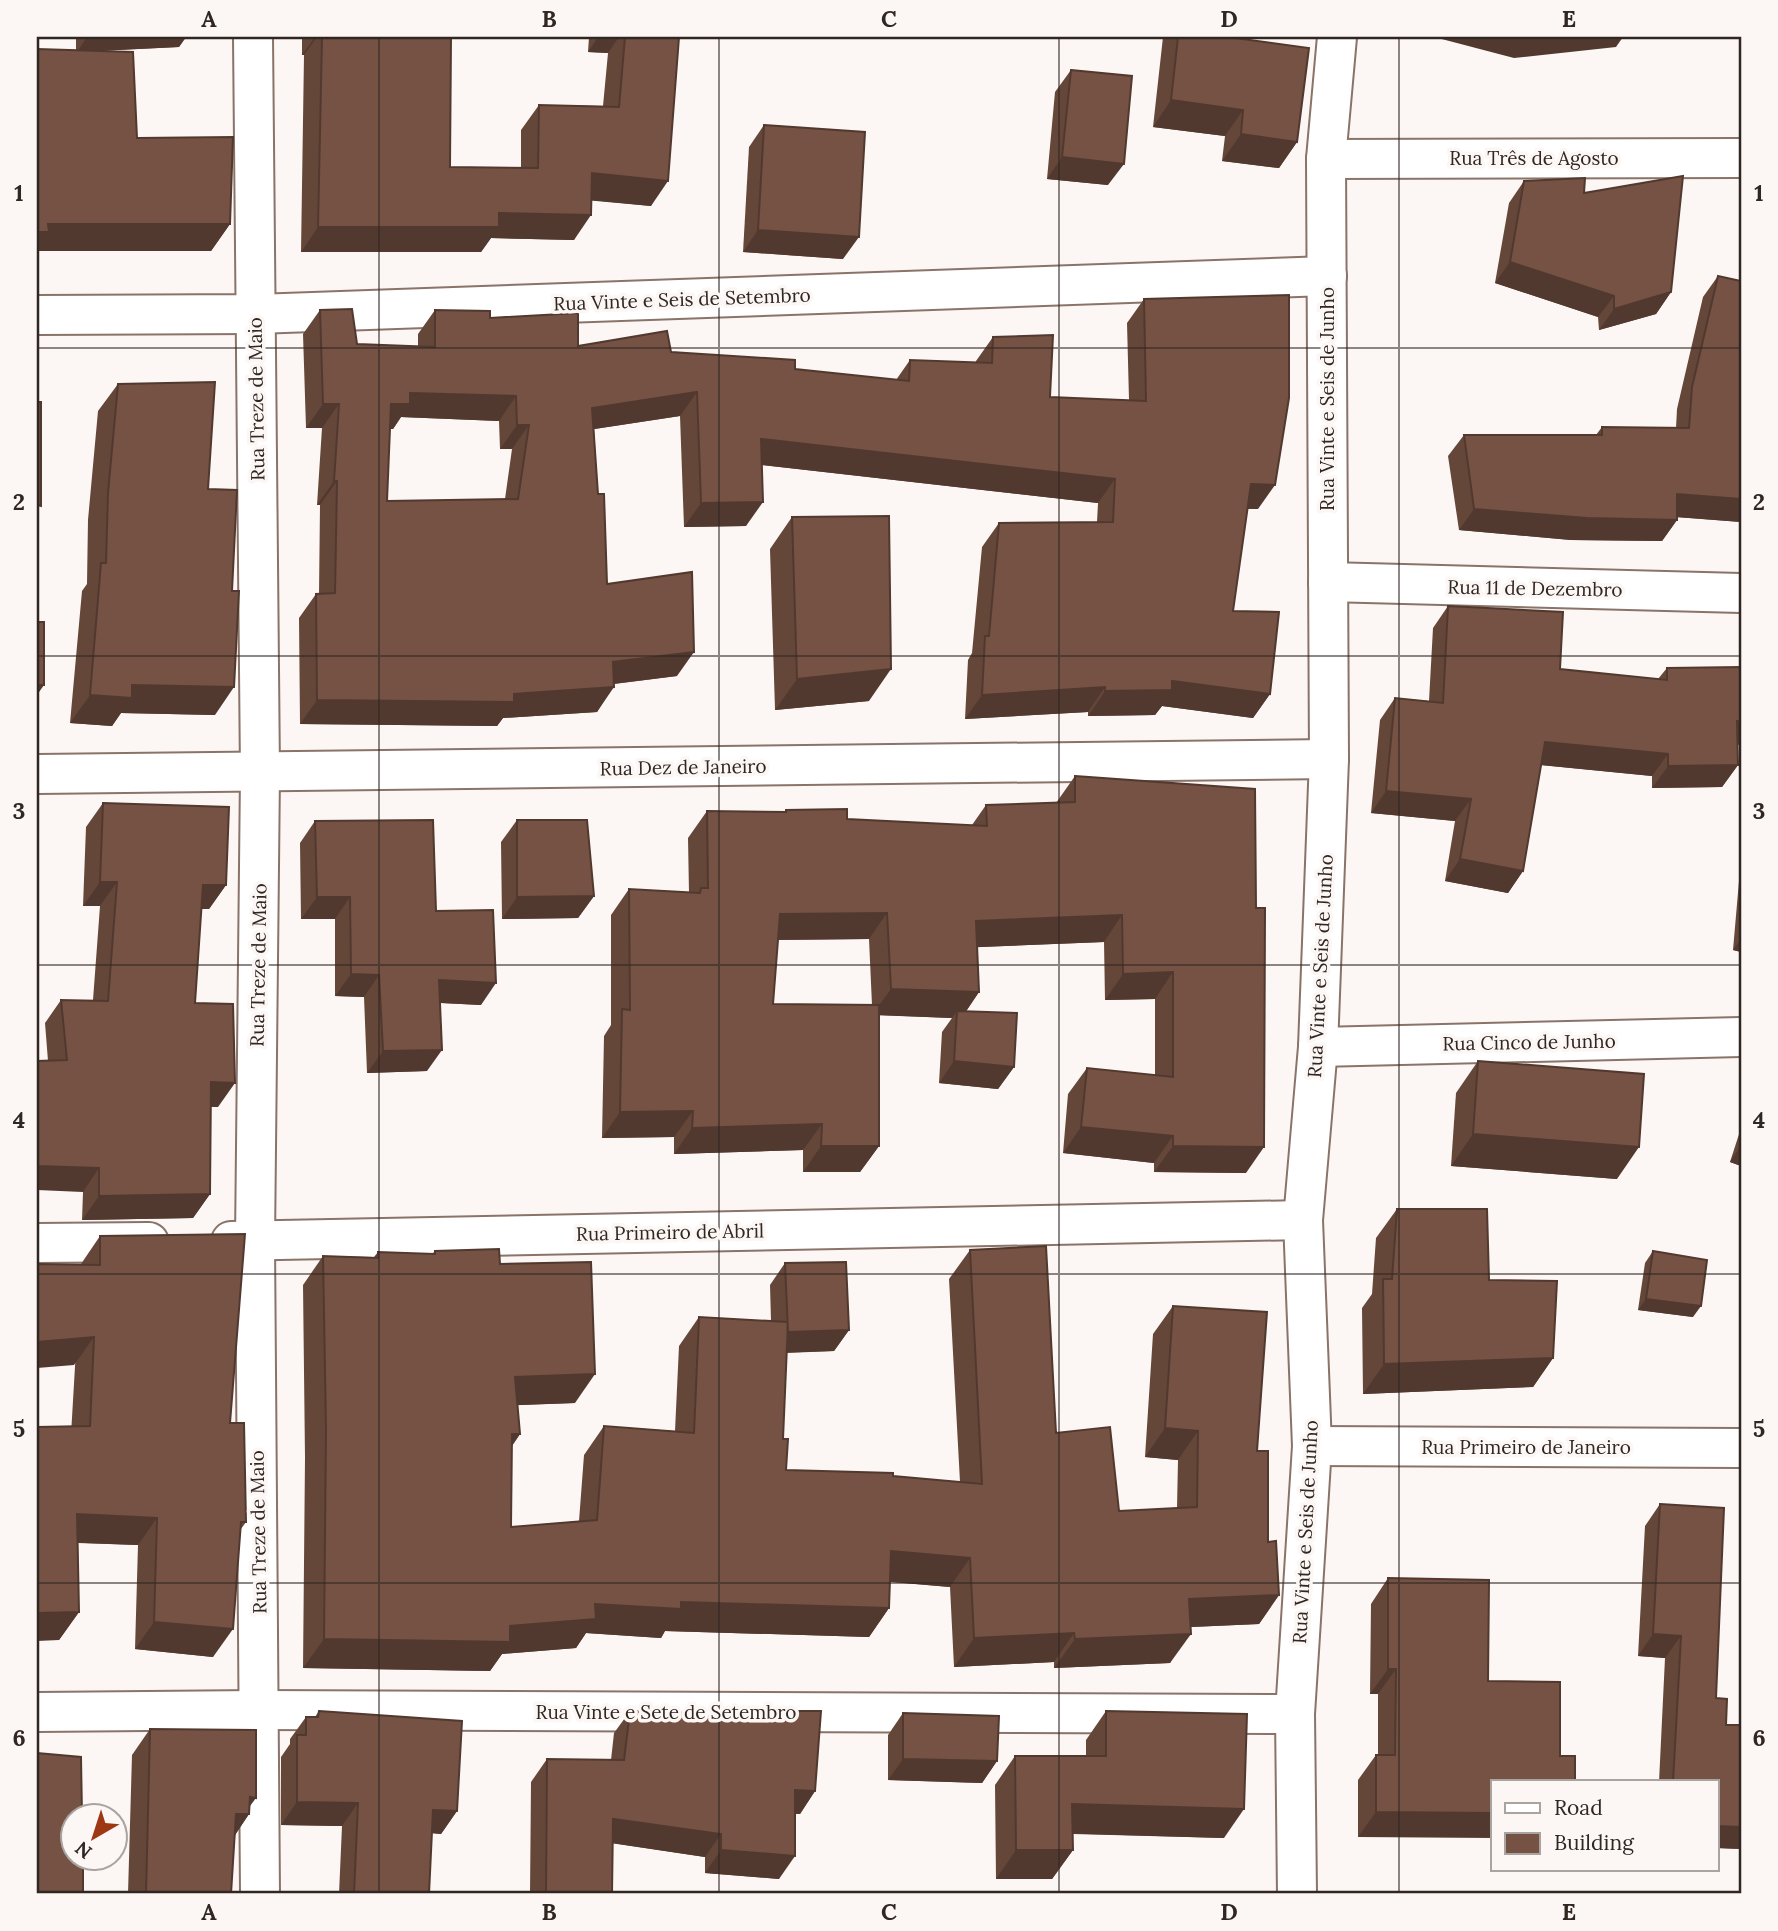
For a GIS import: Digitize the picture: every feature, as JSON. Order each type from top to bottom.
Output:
[{"type":"street","name":"Rua Treze de Maio","points":[[253,37],[260,772],[255,1241],[260,1894]]},
{"type":"street","name":"Rua Vinte e Seis de Junho","points":[[1297,1894],[1295,1714],[1312,1446],[1303,1220],[1318,1047],[1329,759],[1326,159],[1337,37]]},
{"type":"street","name":"Rua Três de Agosto","points":[[1326,159],[1741,158]]},
{"type":"street","name":"Rua Vinte e Seis de Setembro","points":[[37,315],[256,314],[1327,276]]},
{"type":"street","name":"Rua 11 de Dezembro","points":[[1328,582],[1741,593]]},
{"type":"street","name":"Rua Dez de Janeiro","points":[[37,774],[1329,759]]},
{"type":"street","name":"Rua Cinco de Junho","points":[[1318,1047],[1741,1037]]},
{"type":"street","name":"Rua Primeiro de Abril","points":[[37,1243],[1303,1220]]},
{"type":"street","name":"Rua Primeiro de Janeiro","points":[[1312,1446],[1741,1448]]},
{"type":"street","name":"Rua Vinte e Sete de Setembro","points":[[37,1712],[259,1710],[1295,1714]]},
{"type":"building","points":[[322,37],[451,37],[450,167],[538,168],[539,105],[619,107],[625,37],[679,37],[668,181],[592,173],[591,215],[499,213],[499,227],[318,227]]},
{"type":"building","points":[[1178,37],[1228,37],[1309,48],[1297,142],[1241,134],[1243,110],[1171,100]]},
{"type":"building","points":[[37,49],[133,52],[137,138],[233,137],[230,224],[48,224],[49,232],[37,232]]},
{"type":"building","points":[[1071,70],[1132,76],[1124,164],[1062,157]]},
{"type":"building","points":[[764,125],[865,132],[859,237],[758,230]]},
{"type":"building","points":[[1683,176],[1671,292],[1614,309],[1614,296],[1510,262],[1524,181],[1585,178],[1584,193]]},
{"type":"building","points":[[1718,276],[1741,281],[1741,499],[1677,494],[1677,520],[1587,518],[1474,509],[1464,435],[1602,435],[1602,427],[1689,428],[1692,387]]},
{"type":"building","points":[[1289,295],[1289,398],[1275,485],[1251,484],[1233,611],[1279,612],[1270,694],[1172,681],[1172,690],[1105,691],[1105,687],[982,695],[985,636],[989,636],[999,523],[1113,522],[1115,479],[761,439],[763,502],[701,503],[697,392],[592,408],[598,494],[604,494],[607,584],[692,572],[694,652],[613,662],[614,687],[514,694],[514,702],[317,700],[316,594],[335,593],[337,481],[334,481],[339,404],[323,404],[320,310],[352,309],[357,344],[435,347],[435,310],[490,311],[490,318],[578,313],[578,346],[667,331],[671,352],[795,360],[795,369],[909,381],[910,360],[992,363],[993,337],[1053,335],[1050,397],[1146,401],[1144,299]],"holes":[[[410,393],[516,396],[517,425],[529,425],[518,499],[387,501],[391,404],[410,404]]]},
{"type":"building","points":[[215,382],[208,489],[237,490],[232,591],[239,591],[234,687],[132,685],[132,698],[90,695],[101,563],[106,563],[108,493],[118,384]]},
{"type":"building","points":[[37,402],[41,402],[41,506],[37,505]]},
{"type":"building","points":[[889,516],[891,669],[797,679],[792,517]]},
{"type":"building","points":[[1448,606],[1563,612],[1560,669],[1667,680],[1667,668],[1741,667],[1741,722],[1737,721],[1738,765],[1668,766],[1668,754],[1545,742],[1523,871],[1460,859],[1471,799],[1386,791],[1395,698],[1443,703]]},
{"type":"building","points":[[37,622],[44,622],[44,685],[37,685]]},
{"type":"building","points":[[1075,776],[1255,789],[1256,908],[1265,908],[1264,1147],[1173,1146],[1173,1136],[1081,1127],[1087,1068],[1173,1077],[1173,972],[1123,974],[1122,915],[976,921],[979,992],[891,989],[887,913],[780,914],[773,1004],[879,1005],[879,1146],[821,1146],[822,1124],[692,1128],[693,1111],[620,1112],[622,1009],[630,1010],[629,889],[700,893],[701,888],[708,888],[707,811],[786,812],[847,809],[847,819],[987,826],[986,805],[1075,802]]},
{"type":"building","points":[[103,803],[229,807],[226,885],[203,885],[195,1003],[233,1004],[235,1083],[211,1082],[210,1194],[99,1196],[99,1168],[37,1166],[37,1061],[67,1060],[61,1000],[108,1001],[117,882],[100,882]]},
{"type":"building","points":[[433,820],[436,911],[493,910],[496,983],[439,980],[442,1050],[383,1051],[379,975],[351,974],[350,897],[317,897],[315,821]]},
{"type":"building","points":[[517,820],[587,820],[594,896],[517,897]]},
{"type":"building","points":[[957,1011],[1017,1013],[1014,1067],[954,1061]]},
{"type":"building","points":[[1478,1061],[1644,1074],[1639,1147],[1473,1134]]},
{"type":"building","points":[[1397,1209],[1487,1209],[1489,1280],[1557,1281],[1553,1358],[1384,1364],[1383,1279],[1392,1279]]},
{"type":"building","points":[[245,1234],[230,1423],[244,1423],[246,1522],[241,1522],[233,1629],[154,1622],[157,1518],[77,1514],[79,1612],[37,1613],[37,1427],[90,1426],[94,1337],[37,1342],[37,1264],[100,1265],[100,1236]]},
{"type":"building","points":[[1046,1246],[1056,1433],[1110,1427],[1119,1511],[1197,1507],[1198,1431],[1165,1428],[1173,1306],[1267,1312],[1257,1451],[1268,1451],[1268,1542],[1276,1541],[1279,1595],[1189,1599],[1191,1634],[1075,1639],[1074,1633],[974,1638],[970,1558],[891,1551],[889,1608],[681,1602],[681,1609],[595,1604],[596,1619],[510,1626],[510,1642],[324,1639],[326,1429],[323,1256],[378,1258],[378,1252],[435,1254],[435,1251],[499,1249],[500,1264],[591,1262],[595,1374],[515,1377],[520,1434],[512,1434],[511,1527],[597,1520],[604,1426],[694,1433],[699,1317],[788,1322],[783,1439],[788,1439],[786,1470],[893,1473],[893,1476],[982,1484],[970,1250]]},
{"type":"building","points":[[1653,1251],[1707,1260],[1701,1306],[1646,1299]]},
{"type":"building","points":[[846,1262],[849,1330],[788,1332],[785,1263]]},
{"type":"building","points":[[1660,1504],[1724,1508],[1716,1698],[1727,1699],[1726,1725],[1741,1725],[1741,1827],[1718,1826],[1718,1780],[1673,1780],[1681,1636],[1653,1634]]},
{"type":"building","points":[[1388,1578],[1489,1580],[1488,1681],[1560,1682],[1560,1756],[1575,1756],[1575,1780],[1491,1780],[1491,1813],[1376,1812],[1376,1755],[1395,1755],[1396,1669],[1388,1669]]},
{"type":"building","points":[[319,1711],[462,1721],[457,1811],[433,1810],[429,1894],[354,1894],[358,1803],[297,1802],[297,1735],[306,1735],[306,1717],[318,1717]]},
{"type":"building","points":[[630,1711],[670,1711],[723,1718],[724,1711],[821,1711],[815,1791],[795,1790],[795,1856],[721,1850],[721,1834],[613,1819],[612,1894],[546,1894],[547,1759],[624,1760]]},
{"type":"building","points":[[1106,1711],[1247,1714],[1244,1809],[1072,1804],[1073,1850],[1016,1850],[1015,1756],[1106,1756]]},
{"type":"building","points":[[903,1713],[999,1716],[997,1761],[903,1759]]},
{"type":"building","points":[[150,1729],[256,1730],[256,1798],[250,1797],[249,1814],[236,1814],[231,1894],[146,1894]]},
{"type":"building","points":[[37,1753],[81,1757],[82,1801],[60,1801],[60,1871],[83,1871],[83,1894],[37,1894]]}]
